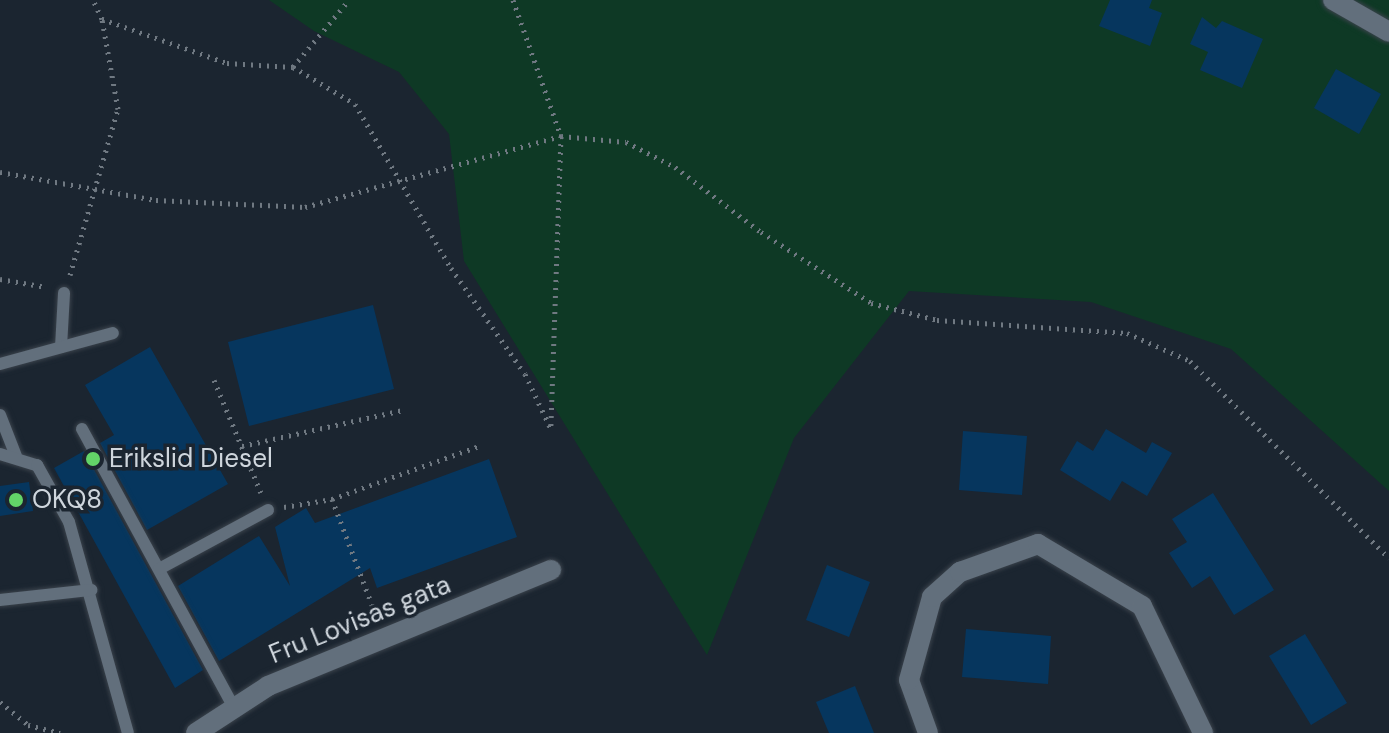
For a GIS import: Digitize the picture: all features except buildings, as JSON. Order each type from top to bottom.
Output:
[{"type":"street","points":[[1333,0],[1389,32]]},
{"type":"street","points":[[928,733],[909,680],[932,597],[960,572],[1038,544],[1142,606],[1203,733]]},
{"type":"street","name":"Fru Lovisas gata","points":[[196,733],[268,686],[551,570]]},
{"type":"lane","points":[[61,347],[64,293]]},
{"type":"lane","points":[[0,364],[113,333]]},
{"type":"lane","points":[[0,415],[16,456]]},
{"type":"lane","points":[[82,429],[234,708]]},
{"type":"lane","points":[[0,454],[16,456],[37,465],[69,522],[91,590],[128,733]]},
{"type":"lane","points":[[159,569],[268,510]]},
{"type":"lane","points":[[0,600],[91,590]]},
{"type":"path","points":[[0,279],[64,293],[98,189],[118,109],[102,19],[93,0]]},
{"type":"path","points":[[293,67],[349,0]]},
{"type":"path","points":[[102,19],[227,63],[293,67],[355,104],[451,268],[525,374],[551,429],[561,136],[513,0]]},
{"type":"path","points":[[0,172],[156,200],[305,207],[401,183],[561,136],[626,142],[675,167],[761,232],[871,303],[937,320],[1127,333],[1190,361],[1389,558]]},
{"type":"path","points":[[214,380],[268,510],[332,499],[479,446]]},
{"type":"path","points":[[242,446],[403,410]]},
{"type":"path","points":[[332,499],[384,638]]},
{"type":"path","points":[[0,702],[28,725],[60,733]]},
{"type":"green space","points":[[269,0],[1389,0],[1389,491],[1231,349],[1091,302],[909,291],[794,438],[707,655],[464,261],[449,134],[399,72],[314,31]]},
{"type":"place","name":"Erikslid Diesel","points":[[93,459]]},
{"type":"place","name":"OKQ8","points":[[16,500]]}]
